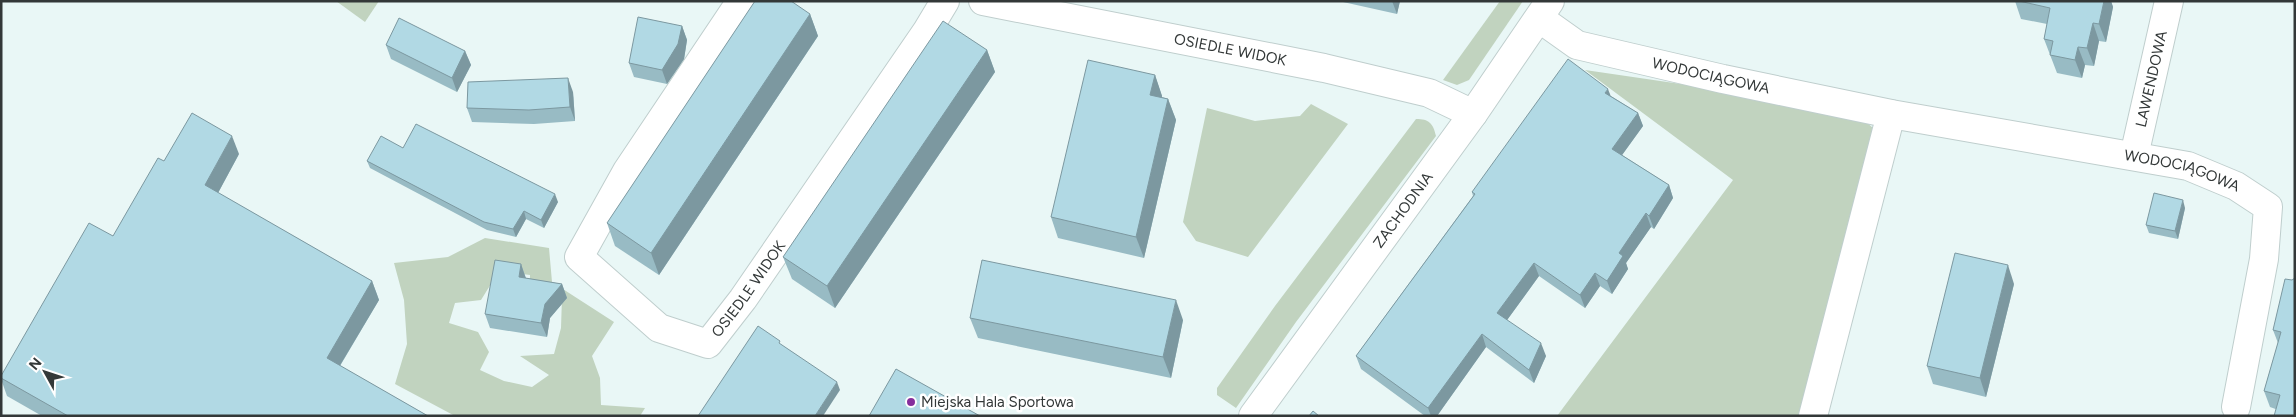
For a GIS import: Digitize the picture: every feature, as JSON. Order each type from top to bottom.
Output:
[{"type":"street","name":"OSIEDLE WIDOK","points":[[741,1],[627,171],[579,257],[659,328],[708,344],[760,275],[927,32],[945,1]]},
{"type":"street","name":"OSIEDLE WIDOK","points":[[983,1],[1324,68],[1429,93],[1473,114]]},
{"type":"street","name":"LAWENDOWA","points":[[2134,156],[2169,1]]},
{"type":"street","name":"ZACHODNIA","points":[[1253,416],[1473,114],[1545,10]]},
{"type":"street","name":"WODOCIĄGOWA","points":[[1545,10],[1577,45],[1723,79],[1891,114],[2188,166],[2236,186],[2268,207],[2264,259],[2236,408]]},
{"type":"street","points":[[1813,416],[1891,114]]},
{"type":"green space","points":[[336,1],[379,1],[365,22]]},
{"type":"green space","points":[[1500,1],[1523,1],[1469,80],[1457,85],[1443,80]]},
{"type":"green space","points":[[1585,70],[1852,109],[1874,129],[1861,199],[1799,416],[1557,416],[1733,180]]},
{"type":"green space","points":[[1311,104],[1348,124],[1248,257],[1196,241],[1183,222],[1207,108],[1255,121],[1300,116]]},
{"type":"green space","points":[[1416,119],[1430,123],[1436,136],[1296,322],[1236,408],[1217,395],[1217,388],[1275,306]]},
{"type":"green space","points":[[485,238],[549,248],[552,282],[614,322],[592,356],[600,378],[601,405],[645,408],[640,416],[455,416],[395,384],[407,344],[404,300],[394,263],[448,257]],"holes":[[[499,271],[530,275],[530,288],[562,297],[561,328],[554,354],[520,356],[549,375],[532,387],[504,381],[480,370],[489,352],[478,332],[449,323],[455,303],[481,300]]]},
{"type":"building","points":[[755,1],[791,1],[810,14],[651,253],[607,223]]},
{"type":"building","points":[[2019,1],[2104,1],[2099,24],[2093,23],[2087,48],[2078,47],[2075,60],[2050,55],[2053,41],[2044,39],[2050,8]]},
{"type":"building","points":[[638,17],[682,26],[678,44],[662,70],[629,63]]},
{"type":"building","points":[[399,18],[465,51],[452,78],[386,45]]},
{"type":"building","points":[[943,21],[987,50],[827,286],[783,257]]},
{"type":"building","points":[[1568,59],[1608,89],[1605,93],[1638,113],[1612,149],[1669,185],[1649,216],[1646,213],[1619,253],[1623,256],[1607,281],[1595,273],[1580,295],[1534,263],[1497,313],[1541,343],[1529,370],[1482,334],[1428,408],[1356,356],[1475,194],[1472,192]]},
{"type":"building","points":[[1088,60],[1155,75],[1150,95],[1168,99],[1136,237],[1051,217]]},
{"type":"building","points":[[568,78],[570,107],[529,110],[467,108],[468,82]]},
{"type":"building","points":[[192,113],[232,136],[205,185],[372,281],[327,358],[428,416],[68,416],[1,378],[89,223],[113,236],[158,158],[164,161]]},
{"type":"building","points":[[416,124],[555,194],[541,220],[524,211],[513,229],[484,222],[367,161],[381,136],[403,148]]},
{"type":"building","points":[[2154,193],[2183,200],[2175,231],[2146,225]]},
{"type":"building","points":[[1955,253],[2008,265],[1980,378],[1927,366]]},
{"type":"building","points":[[495,260],[521,264],[519,277],[562,284],[545,304],[541,323],[485,314]]},
{"type":"building","points":[[982,260],[1176,300],[1163,357],[970,318]]},
{"type":"building","points":[[2295,278],[2295,416],[2274,416],[2280,395],[2264,391],[2281,332],[2273,330],[2285,279],[2292,280]]},
{"type":"building","points":[[758,326],[780,341],[779,343],[837,382],[815,416],[698,416]]},
{"type":"building","points":[[896,369],[980,416],[869,416]]},
{"type":"building","points":[[1313,411],[1319,416],[1309,416]]},
{"type":"place","name":"Miejska Hala Sportowa","points":[[911,402]]}]
